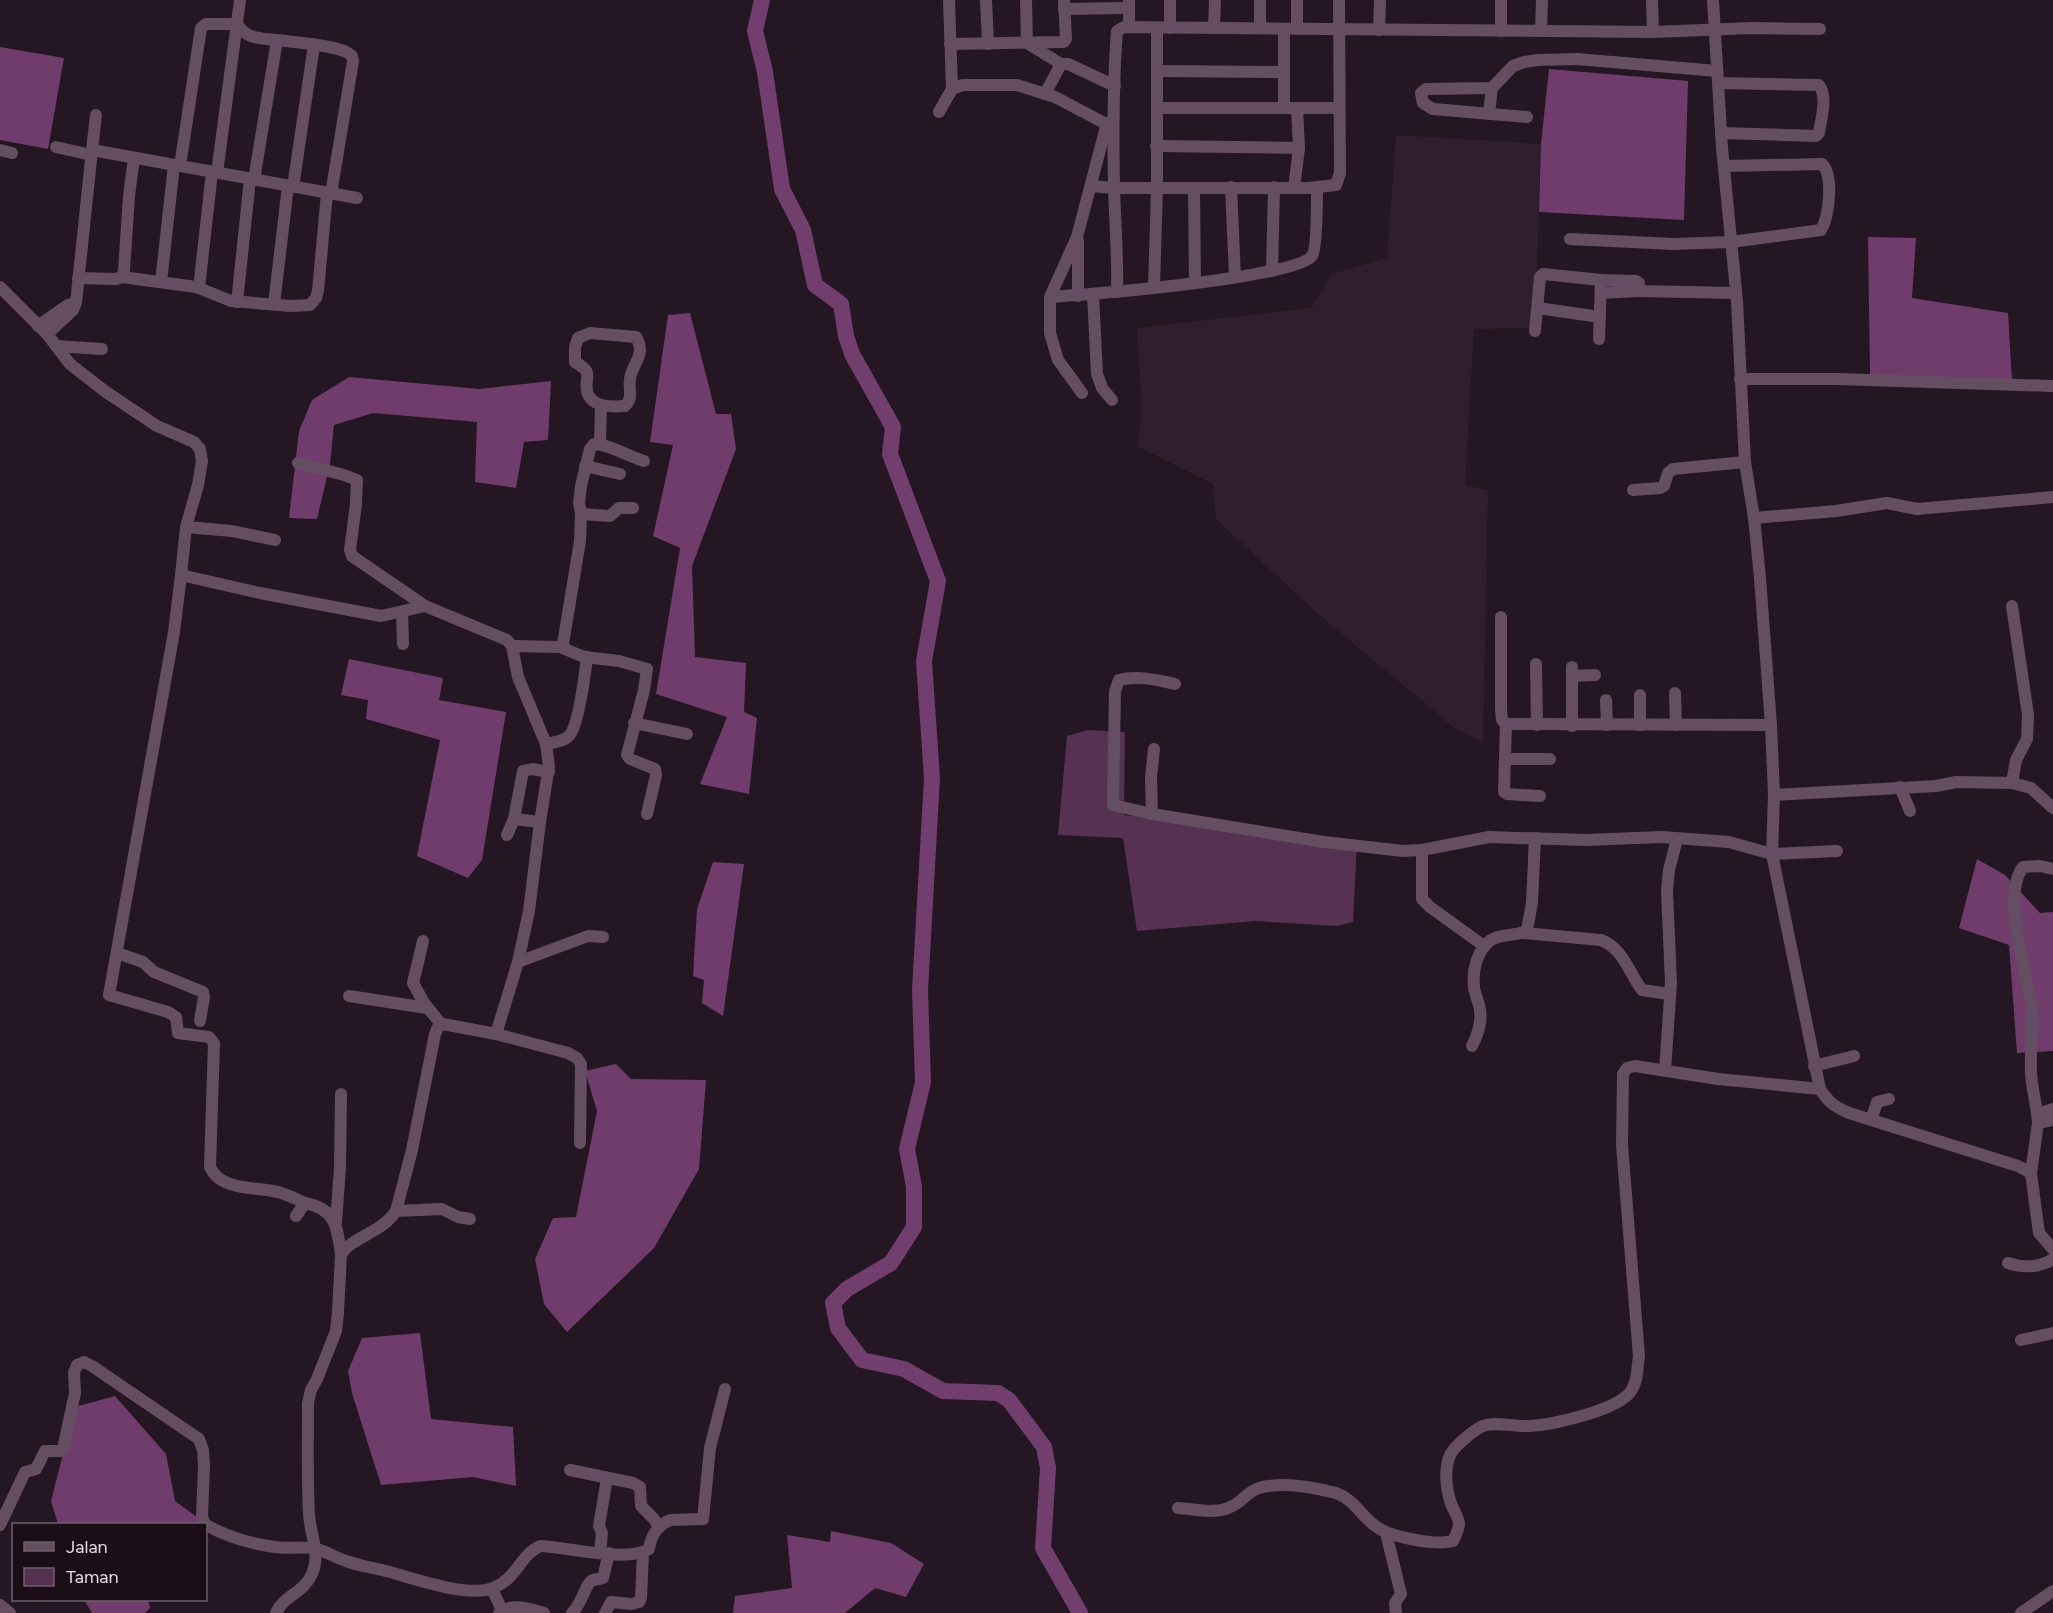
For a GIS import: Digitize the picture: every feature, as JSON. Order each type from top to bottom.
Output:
[{"type":"street","points":[[200,288],[240,0]]},
{"type":"street","points":[[939,112],[952,89],[949,0]]},
{"type":"street","points":[[986,0],[988,44]]},
{"type":"street","points":[[1026,0],[1027,43]]},
{"type":"street","points":[[1170,0],[1170,28]]},
{"type":"street","points":[[1214,28],[1215,0]]},
{"type":"street","points":[[1260,0],[1260,28]]},
{"type":"street","points":[[1284,108],[1284,72],[1297,0]]},
{"type":"street","points":[[1091,186],[1317,188],[1336,185],[1340,172],[1339,0]]},
{"type":"street","points":[[1379,30],[1380,0]]},
{"type":"street","points":[[1501,0],[1501,31]]},
{"type":"street","points":[[1541,30],[1542,0]]},
{"type":"street","points":[[1652,0],[1653,32]]},
{"type":"street","points":[[1713,0],[1721,134],[1736,293],[1745,462],[1755,518],[1771,725],[1774,795],[1772,854],[1820,1089],[1826,1100],[1834,1107],[2018,1166],[2031,1173]]},
{"type":"street","points":[[950,45],[1061,42],[1065,40],[1064,5],[1126,3],[1126,27]]},
{"type":"street","points":[[161,282],[177,166],[201,28],[206,24],[237,24]]},
{"type":"street","points":[[78,278],[116,279],[122,277],[161,282],[200,288],[214,296],[237,302],[310,305],[316,298],[329,193],[353,60],[350,53],[342,51],[250,37],[244,34],[237,24]]},
{"type":"street","points":[[1117,292],[1118,243],[1111,126],[1117,31],[1126,27],[1653,32],[1752,28],[1820,29]]},
{"type":"street","points":[[1154,288],[1157,188],[1157,28]]},
{"type":"street","points":[[237,302],[252,179],[277,40]]},
{"type":"street","points":[[1027,43],[1061,64],[1068,64],[1115,86]]},
{"type":"street","points":[[274,304],[290,186],[314,45]]},
{"type":"street","points":[[1489,114],[1492,88],[1513,66],[1538,60],[1576,59],[1718,77],[1820,85],[1822,89],[1819,133],[1814,137],[1721,134]]},
{"type":"street","points":[[1045,94],[1061,64]]},
{"type":"street","points":[[1157,71],[1284,72]]},
{"type":"street","points":[[952,89],[977,84],[1017,85],[1045,94],[1111,126]]},
{"type":"street","points":[[1492,88],[1426,89],[1421,93],[1423,103],[1433,109],[1527,117]]},
{"type":"street","points":[[1157,108],[1339,108]]},
{"type":"street","points":[[1294,188],[1299,148],[1297,108]]},
{"type":"street","points":[[43,330],[68,305],[76,303],[96,115]]},
{"type":"street","points":[[1082,393],[1058,360],[1050,333],[1050,297],[1077,237],[1111,126]]},
{"type":"street","points":[[1156,146],[1299,148]]},
{"type":"street","points":[[56,147],[134,158],[357,198]]},
{"type":"street","points":[[122,277],[134,158]]},
{"type":"street","points":[[1570,239],[1673,244],[1731,242],[1821,230],[1828,213],[1828,173],[1822,164],[1724,166]]},
{"type":"street","points":[[1232,187],[1235,277]]},
{"type":"street","points":[[1272,270],[1274,187]]},
{"type":"street","points":[[1194,188],[1195,283]]},
{"type":"street","points":[[1050,297],[1093,295],[1195,283],[1272,270],[1306,261],[1314,252],[1317,188]]},
{"type":"street","points":[[1077,237],[1078,296]]},
{"type":"street","points":[[1535,331],[1541,275],[1636,281],[1639,283],[1638,291]]},
{"type":"street","points":[[1599,339],[1601,280]]},
{"type":"street","points":[[0,287],[43,330],[70,364],[106,392],[157,426],[194,442],[200,449],[202,461],[186,527],[174,632],[109,995],[168,1012],[176,1017],[178,1033],[209,1037],[214,1043],[210,1167],[214,1175],[222,1181],[251,1190],[279,1193],[311,1204],[336,1222]]},
{"type":"street","points":[[1601,293],[1638,291],[1736,293]]},
{"type":"street","points":[[1093,295],[1097,374],[1102,388],[1112,400]]},
{"type":"street","points":[[1538,308],[1600,317]]},
{"type":"street","points":[[590,333],[636,337],[639,343],[639,354],[637,364],[631,372],[630,402],[625,406],[602,406],[592,400],[587,390],[589,377],[584,367],[575,362],[575,347],[578,338],[590,333]]},
{"type":"street","points":[[56,346],[102,349]]},
{"type":"street","points":[[1740,379],[1838,379],[2053,386]]},
{"type":"street","points":[[600,443],[602,406]]},
{"type":"street","points":[[560,647],[563,644],[567,624],[580,541],[579,502],[590,449],[594,444],[600,443],[644,461]]},
{"type":"street","points":[[1633,490],[1664,486],[1668,473],[1673,469],[1745,462]]},
{"type":"street","points":[[298,464],[353,477],[357,480],[350,550],[352,556],[425,606],[507,640],[512,646],[519,677],[546,744],[549,772],[529,910],[518,962],[496,1034]]},
{"type":"street","points":[[585,466],[620,474]]},
{"type":"street","points":[[1755,518],[1836,511],[1887,503],[1917,509],[2053,497]]},
{"type":"street","points":[[581,514],[610,516],[620,508],[633,508]]},
{"type":"street","points":[[186,527],[232,531],[275,540]]},
{"type":"street","points":[[181,575],[381,616],[425,606]]},
{"type":"street","points":[[2012,606],[2028,715],[2028,731],[2027,739],[2016,760],[2012,783]]},
{"type":"street","points":[[402,612],[403,644]]},
{"type":"street","points":[[1502,617],[1501,710],[1502,720],[1506,724],[1505,793],[1540,796]]},
{"type":"street","points":[[512,646],[560,647],[587,657],[619,661],[647,669],[644,690],[627,755],[630,759],[652,767],[656,775],[648,814]]},
{"type":"street","points":[[546,744],[562,741],[571,734],[580,705],[587,657]]},
{"type":"street","points":[[1536,664],[1537,725]]},
{"type":"street","points":[[1572,726],[1572,671],[1595,675]]},
{"type":"street","points":[[1175,684],[1144,678],[1119,680],[1115,691],[1113,805],[1152,814],[1324,842],[1403,851],[1422,850],[1489,837],[1625,840],[1650,837],[1729,842],[1772,854],[1837,851]]},
{"type":"street","points":[[1675,693],[1676,724]]},
{"type":"street","points":[[1640,695],[1640,725]]},
{"type":"street","points":[[1606,700],[1607,725]]},
{"type":"street","points":[[634,723],[687,734]]},
{"type":"street","points":[[1506,724],[1771,725]]},
{"type":"street","points":[[1152,814],[1151,778],[1154,749]]},
{"type":"street","points":[[1506,759],[1550,759]]},
{"type":"street","points":[[507,835],[514,819],[523,771],[549,772]]},
{"type":"street","points":[[1774,795],[1956,782],[2012,783],[2031,788],[2053,808]]},
{"type":"street","points":[[1900,787],[1910,811]]},
{"type":"street","points":[[514,819],[540,822]]},
{"type":"street","points":[[1523,933],[1529,925],[1532,903],[1535,838]]},
{"type":"street","points":[[1665,1071],[1671,983],[1667,891],[1669,870],[1677,839]]},
{"type":"street","points":[[1422,850],[1422,899],[1430,908],[1484,946]]},
{"type":"street","points":[[2053,869],[2040,866],[2023,867],[2017,874],[2016,893],[2016,939],[2030,999],[2031,1075],[2038,1119],[2031,1173],[2039,1233],[2053,1249]]},
{"type":"street","points":[[1472,1046],[1479,1028],[1480,1015],[1473,980],[1477,959],[1484,946],[1499,937],[1523,933],[1608,942],[1620,954],[1642,990],[1669,994]]},
{"type":"street","points":[[518,962],[588,936],[603,937]]},
{"type":"street","points":[[423,941],[412,980],[427,1008],[441,1024],[496,1034],[567,1053],[577,1058],[581,1064],[580,1143]]},
{"type":"street","points":[[117,953],[142,962],[158,974],[203,992],[200,1021]]},
{"type":"street","points":[[349,996],[427,1008]]},
{"type":"street","points":[[341,1254],[345,1248],[374,1232],[391,1219],[396,1211],[412,1150],[435,1034],[441,1024]]},
{"type":"street","points":[[1814,1065],[1854,1056]]},
{"type":"street","points":[[1178,1508],[1213,1511],[1232,1507],[1253,1490],[1261,1487],[1316,1488],[1346,1497],[1371,1524],[1386,1533],[1430,1541],[1454,1541],[1459,1526],[1448,1491],[1448,1467],[1455,1448],[1484,1426],[1502,1424],[1528,1426],[1561,1421],[1595,1412],[1626,1398],[1636,1378],[1639,1356],[1622,1146],[1623,1074],[1628,1068],[1635,1066],[1718,1079],[1820,1089]]},
{"type":"street","points":[[276,1613],[283,1601],[297,1593],[307,1583],[316,1563],[316,1549],[309,1519],[308,1403],[311,1390],[336,1331],[341,1254],[336,1222],[340,1168],[341,1094]]},
{"type":"street","points":[[1871,1119],[1877,1102],[1889,1099]]},
{"type":"street","points":[[2038,1119],[2053,1109]]},
{"type":"street","points":[[2038,1119],[2053,1120]]},
{"type":"street","points":[[296,1216],[304,1203]]},
{"type":"street","points":[[396,1211],[442,1209],[458,1217],[471,1219]]},
{"type":"street","points":[[2008,1263],[2032,1266],[2048,1263],[2053,1259]]},
{"type":"street","points":[[2021,1340],[2053,1333]]},
{"type":"street","points":[[0,1524],[26,1472],[36,1469],[45,1451],[63,1449],[75,1393],[74,1372],[77,1365],[84,1362],[199,1439],[203,1450],[202,1517],[205,1523]]},
{"type":"street","points":[[207,1525],[237,1538],[265,1545],[316,1549],[354,1564],[432,1585],[475,1590],[492,1588],[513,1575],[532,1549],[540,1546],[625,1555],[643,1553],[650,1549],[651,1539],[658,1527],[670,1520],[703,1519],[710,1448],[725,1389]]},
{"type":"street","points":[[570,1470],[633,1483],[640,1487],[641,1506],[654,1519],[658,1527]]},
{"type":"street","points":[[577,1612],[590,1582],[603,1578],[604,1553],[599,1526],[607,1478]]},
{"type":"street","points":[[1386,1533],[1401,1594],[1395,1604],[1396,1613]]},
{"type":"street","points":[[605,1613],[611,1602],[631,1605],[639,1602],[643,1553]]},
{"type":"street","points":[[492,1588],[500,1612],[522,1608],[544,1613]]},
{"type":"street","points":[[2021,1613],[2053,1591]]},
{"type":"street","points":[[0,1605],[10,1613]]},
{"type":"shaded area","points":[[0,47],[64,58],[48,149],[0,140]]},
{"type":"shaded area","points":[[1549,69],[1688,81],[1684,220],[1539,212],[1541,144]]},
{"type":"shaded area","points":[[1396,135],[1541,144],[1535,328],[1474,329],[1465,485],[1488,490],[1483,742],[1453,727],[1316,612],[1216,519],[1213,484],[1137,446],[1142,410],[1137,328],[1311,308],[1331,274],[1387,258]]},
{"type":"shaded area","points":[[1868,237],[1916,238],[1912,298],[2008,313],[2012,381],[1942,383],[1870,374]]},
{"type":"shaded area","points":[[690,313],[716,414],[731,414],[736,449],[692,566],[695,657],[746,663],[744,712],[757,718],[749,794],[700,784],[727,717],[656,694],[680,548],[653,536],[673,445],[650,442],[668,315]]},
{"type":"shaded area","points":[[349,377],[480,389],[551,381],[548,440],[524,442],[516,488],[475,482],[477,422],[373,413],[334,425],[330,464],[317,519],[289,518],[299,431],[312,400]]},
{"type":"shaded area","points":[[349,659],[443,678],[439,700],[506,712],[482,860],[468,878],[417,856],[440,740],[366,719],[368,700],[341,695]]},
{"type":"shaded area","points":[[1977,859],[2005,875],[2040,913],[2053,912],[2053,1051],[2017,1053],[2009,945],[1959,928]]},
{"type":"shaded area","points":[[713,862],[744,864],[723,1016],[702,1003],[704,980],[693,976],[697,909]]},
{"type":"shaded area","points":[[616,1064],[631,1079],[706,1080],[699,1169],[654,1248],[567,1332],[544,1304],[535,1259],[553,1218],[576,1217],[597,1111],[585,1071]]},
{"type":"shaded area","points":[[420,1333],[431,1419],[513,1427],[516,1486],[473,1477],[381,1485],[352,1393],[348,1371],[362,1338]]},
{"type":"shaded area","points":[[115,1396],[166,1454],[175,1501],[201,1520],[200,1523],[58,1523],[51,1501],[75,1407]]},
{"type":"shaded area","points":[[831,1531],[891,1543],[924,1564],[906,1597],[875,1588],[845,1613],[733,1613],[735,1596],[792,1588],[787,1535],[830,1542]]},
{"type":"shaded area","points":[[85,1601],[148,1601],[150,1608],[145,1613],[92,1613]]},
{"type":"green space","points":[[1088,730],[1125,732],[1124,815],[1243,825],[1357,842],[1353,922],[1337,926],[1255,921],[1137,931],[1123,838],[1058,835],[1067,736]]},
{"type":"waterway","points":[[762,0],[755,31],[765,72],[782,189],[803,230],[815,285],[841,304],[846,336],[852,354],[893,427],[890,454],[938,581],[924,661],[932,778],[920,990],[923,1082],[907,1149],[914,1187],[914,1227],[891,1263],[847,1289],[833,1303],[838,1328],[862,1360],[904,1369],[943,1391],[998,1393],[1009,1400],[1044,1447],[1048,1468],[1043,1548],[1080,1613]]}]
